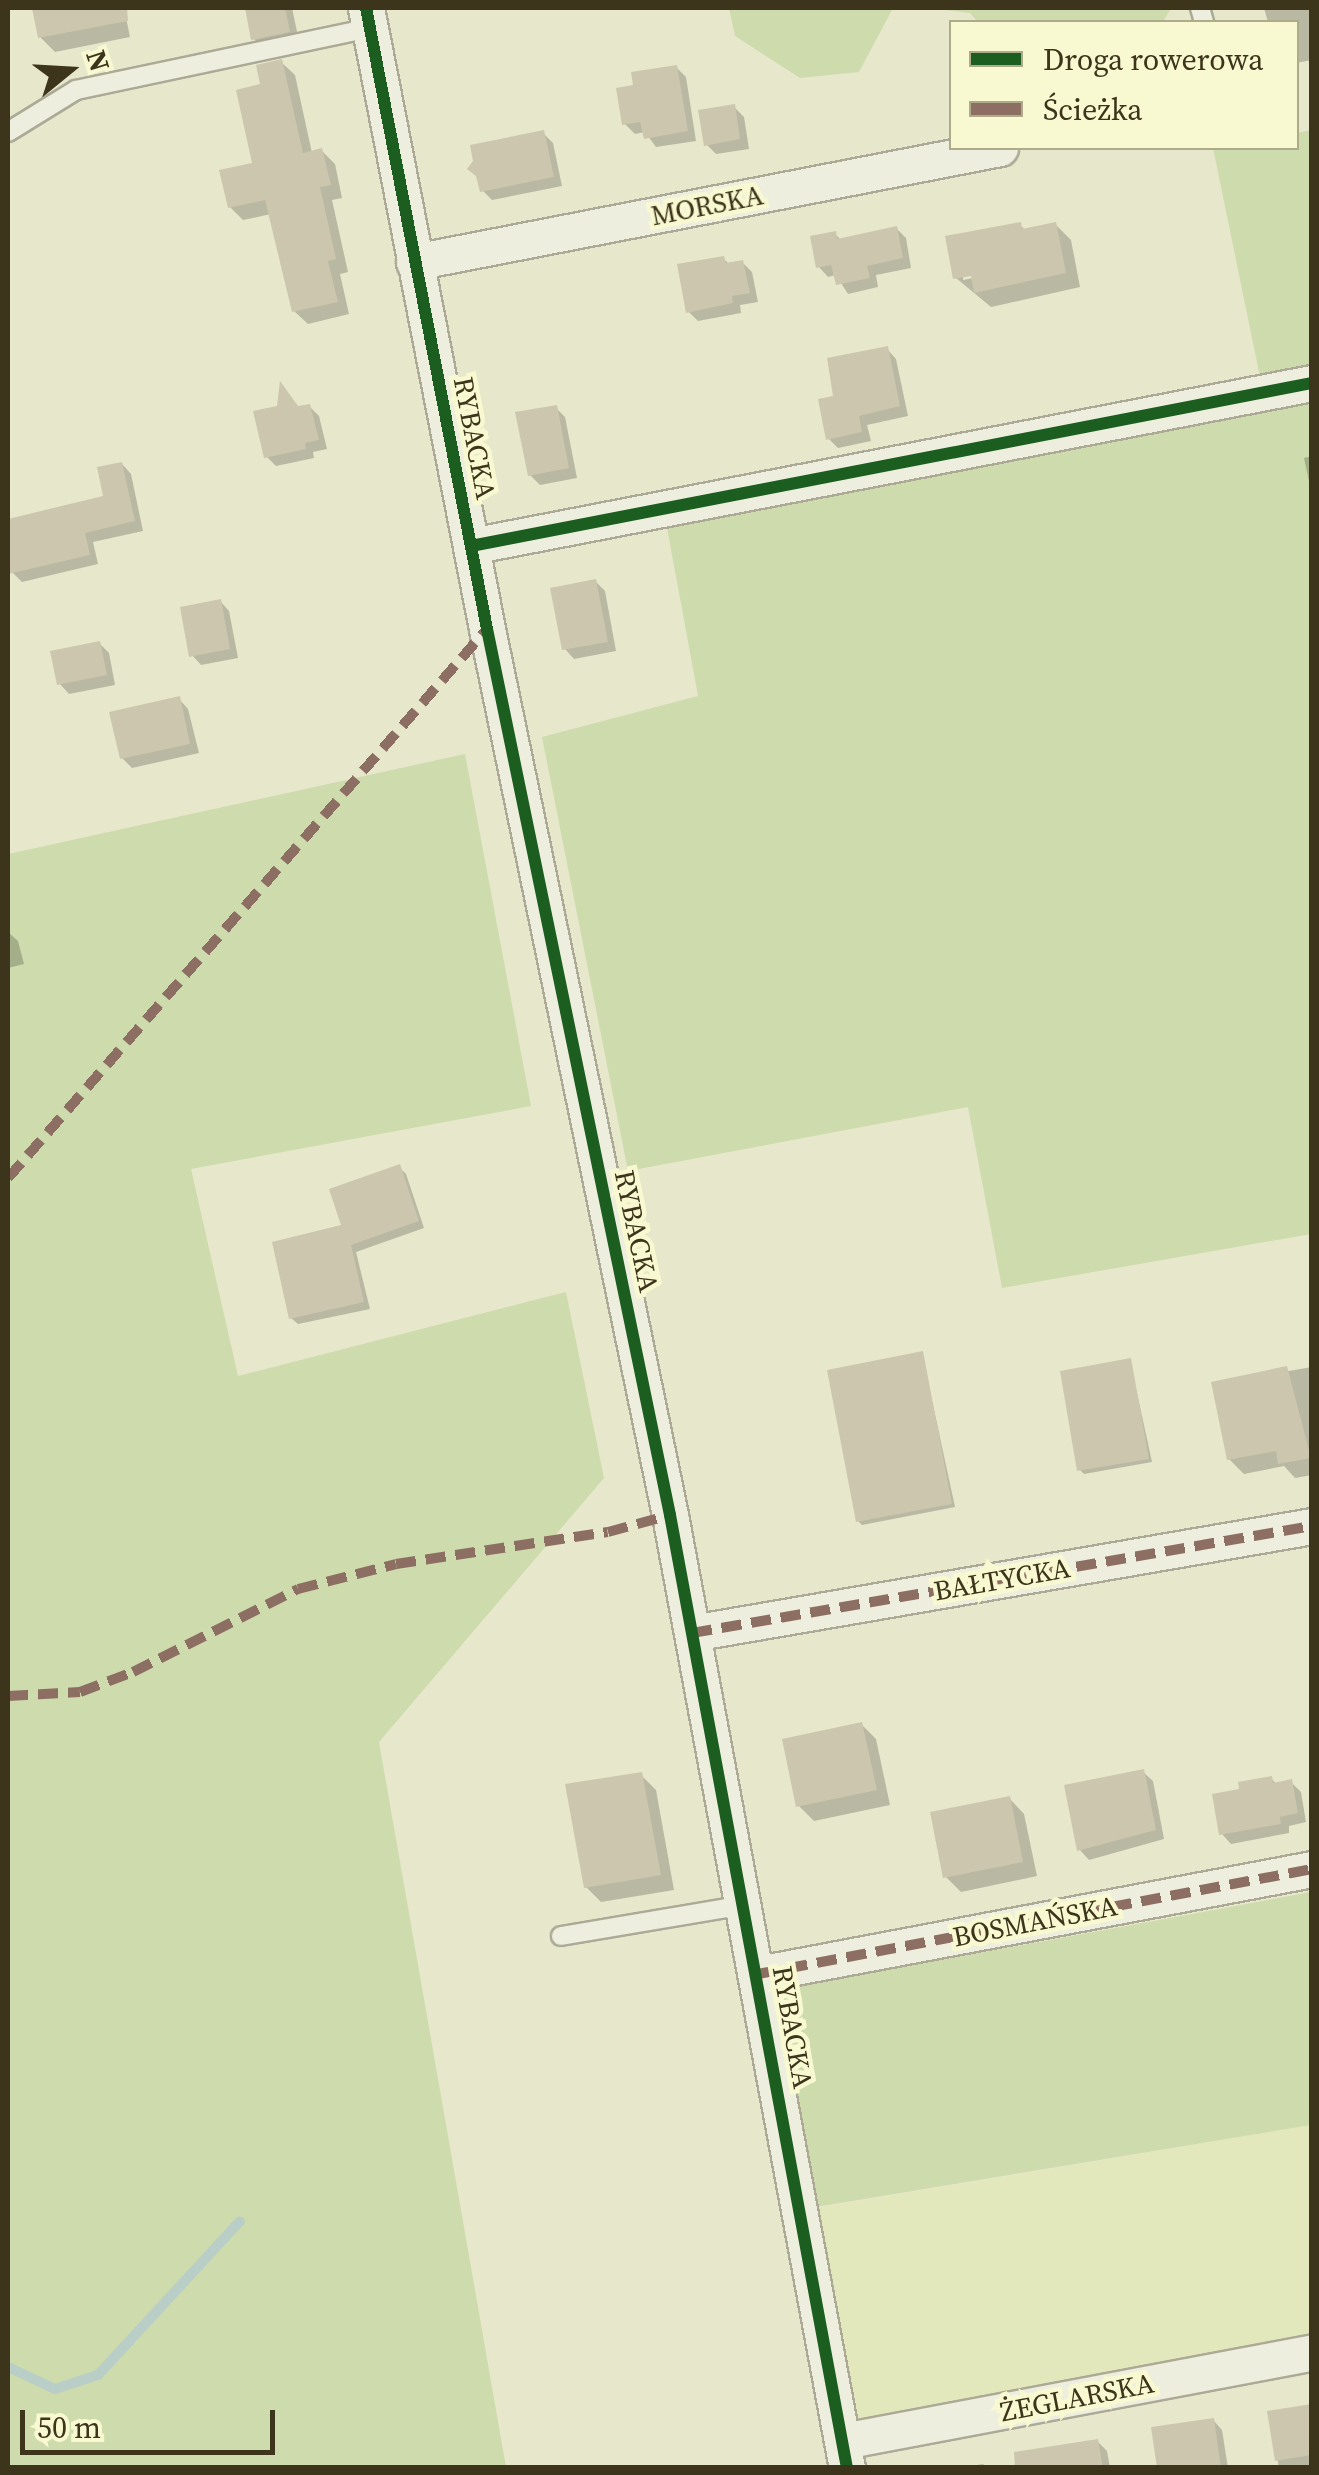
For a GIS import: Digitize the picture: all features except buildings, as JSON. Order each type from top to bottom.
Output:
[{"type":"street","name":"RYBACKA","points":[[368,18],[692,1633],[845,2454]]},
{"type":"street","name":"MORSKA","points":[[414,262],[990,150]]},
{"type":"street","points":[[471,546],[1312,384]]},
{"type":"street","name":"BAŁTYCKA","points":[[692,1633],[1312,1526]]},
{"type":"street","name":"BOSMAŃSKA","points":[[758,1974],[1312,1869]]},
{"type":"street","name":"ŻEGLARSKA","points":[[845,2454],[1312,2352]]},
{"type":"lane","points":[[8,132],[76,90],[368,18]]},
{"type":"lane","points":[[562,1936],[744,1905]]},
{"type":"green space","points":[[729,8],[893,8],[859,72],[800,78],[735,36]]},
{"type":"green space","points":[[930,8],[1171,8],[1164,20],[976,20],[970,13]]},
{"type":"green space","points":[[1311,130],[1311,1234],[1002,1288],[968,1107],[628,1171],[542,737],[698,696],[661,495],[1260,377],[1213,150],[1299,150],[1299,133]]},
{"type":"green space","points":[[465,754],[531,1106],[191,1169],[238,1376],[566,1292],[604,1478],[379,1742],[506,2467],[8,2467],[8,854]]},
{"type":"green space","points":[[1311,1892],[1311,2125],[816,2207],[772,1991]]},
{"type":"green space","points":[[1311,2125],[1311,2366],[861,2455],[816,2208]]},
{"type":"waterway","points":[[8,2367],[55,2389],[98,2375],[240,2221]]},
{"type":"marked path","points":[[8,1178],[487,629]]},
{"type":"marked path","points":[[8,1696],[80,1692],[133,1672],[298,1589],[396,1564],[608,1532],[670,1515]]},
{"type":"marked path","points":[[692,1633],[1312,1526]]},
{"type":"marked path","points":[[758,1974],[1312,1869]]},
{"type":"cycle path","points":[[366,8],[487,629],[670,1515],[847,2468]]},
{"type":"cycle path","points":[[471,546],[1312,383]]}]
